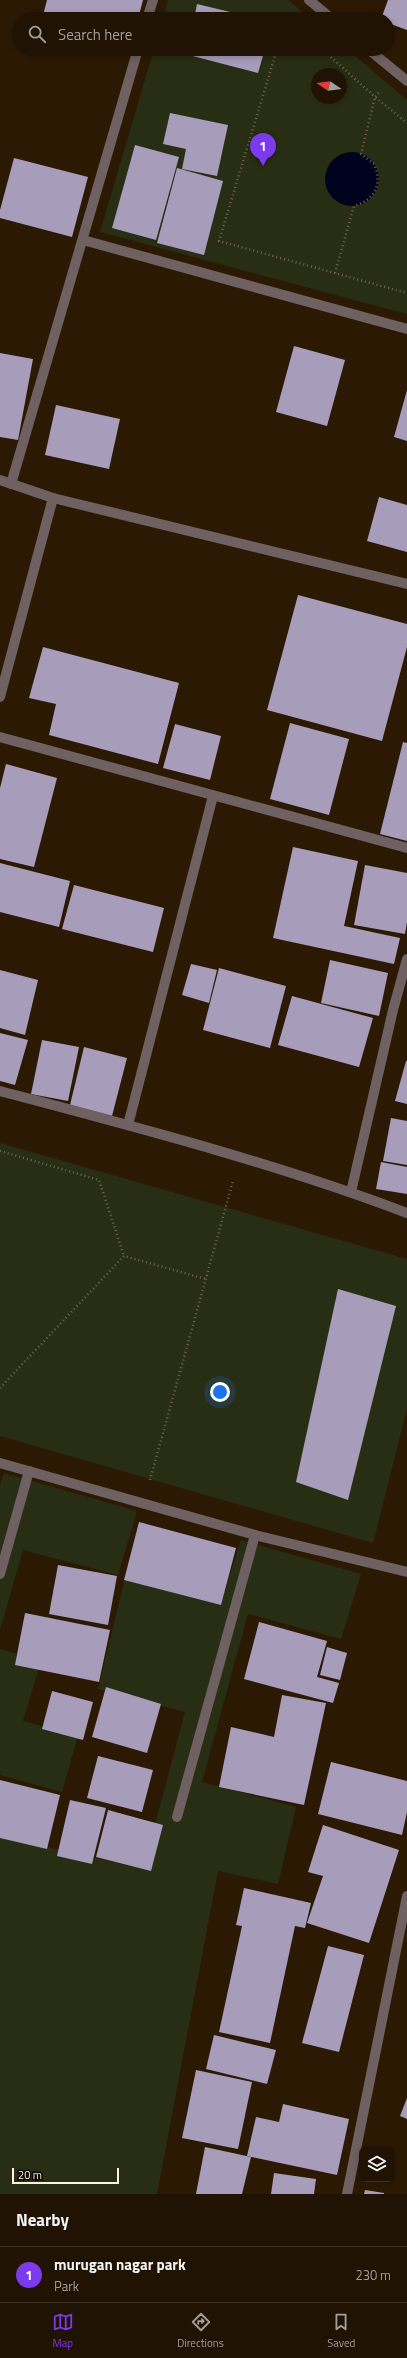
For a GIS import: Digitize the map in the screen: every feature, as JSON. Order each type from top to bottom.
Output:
[{"type":"street","points":[[149,12],[153,0]]},
{"type":"street","points":[[309,0],[324,12]]},
{"type":"street","points":[[11,484],[136,56]]},
{"type":"street","points":[[377,56],[407,81]]},
{"type":"street","points":[[83,240],[407,329]]},
{"type":"street","points":[[0,480],[53,498],[407,584]]},
{"type":"street","points":[[0,696],[53,498]]},
{"type":"street","points":[[0,737],[407,848]]},
{"type":"street","points":[[128,1125],[213,796]]},
{"type":"street","points":[[351,1192],[393,1010],[407,959]]},
{"type":"street","points":[[0,1091],[128,1125],[351,1192],[407,1213]]},
{"type":"street","points":[[0,1463],[255,1535],[407,1572]]},
{"type":"street","points":[[0,1574],[29,1471]]},
{"type":"street","points":[[176,1817],[255,1535]]},
{"type":"street","points":[[347,2194],[407,1896]]},
{"type":"path","points":[[275,56],[219,241],[407,293]]},
{"type":"path","points":[[330,56],[375,97],[407,123]]},
{"type":"path","points":[[335,273],[354,206],[371,198],[376,191],[378,182],[374,164],[361,154],[375,97]]},
{"type":"path","points":[[0,1152],[99,1180],[124,1256]]},
{"type":"path","points":[[143,1504],[238,1158]]},
{"type":"path","points":[[124,1256],[206,1279]]},
{"type":"path","points":[[0,1388],[124,1256]]},
{"type":"green space","points":[[168,0],[288,0],[303,12],[165,12]]},
{"type":"green space","points":[[152,56],[355,56],[407,100],[407,314],[100,232]]},
{"type":"green space","points":[[0,1143],[407,1259],[407,1409],[373,1543],[0,1436]]},
{"type":"green space","points":[[4,1473],[137,1511],[118,1575],[23,1550],[0,1630],[0,1485]]},
{"type":"green space","points":[[241,1540],[361,1574],[341,1639],[248,1614],[202,1782],[296,1807],[278,1884],[218,1871],[157,2194],[0,2194],[0,1836],[143,1869],[185,1712],[98,1689],[125,1578],[221,1602]]},
{"type":"green space","points":[[0,1649],[41,1661],[23,1721],[78,1736],[62,1792],[0,1775]]},
{"type":"water","points":[[352,152],[362,154],[371,160],[377,169],[379,179],[377,189],[371,198],[362,204],[352,206],[342,204],[333,198],[327,189],[325,179],[327,169],[333,160],[342,154]]},
{"type":"building","points":[[47,0],[143,0],[140,12],[44,12]]},
{"type":"building","points":[[388,0],[407,0],[407,30],[395,26],[395,12],[384,12]]},
{"type":"building","points":[[197,4],[230,12],[195,12]]},
{"type":"building","points":[[193,56],[263,56],[258,73]]},
{"type":"building","points":[[170,113],[228,125],[217,176],[182,169],[186,149],[163,144]]},
{"type":"building","points":[[135,145],[179,157],[156,240],[112,228]]},
{"type":"building","points":[[14,158],[88,177],[72,237],[0,218],[0,210]]},
{"type":"building","points":[[177,168],[223,181],[204,255],[157,243]]},
{"type":"building","points":[[294,346],[345,360],[327,426],[276,412]]},
{"type":"building","points":[[0,353],[33,359],[18,440],[0,437]]},
{"type":"building","points":[[407,390],[407,441],[394,437]]},
{"type":"building","points":[[56,405],[120,419],[109,469],[45,455]]},
{"type":"building","points":[[379,497],[407,505],[407,552],[367,541]]},
{"type":"building","points":[[298,595],[407,624],[407,647],[382,741],[267,710]]},
{"type":"building","points":[[43,647],[179,683],[158,764],[49,735],[56,704],[29,698]]},
{"type":"building","points":[[290,723],[349,739],[329,815],[270,799]]},
{"type":"building","points":[[175,724],[221,736],[210,780],[163,768]]},
{"type":"building","points":[[403,742],[407,743],[407,841],[380,834]]},
{"type":"building","points":[[6,764],[57,778],[34,867],[0,859],[0,788]]},
{"type":"building","points":[[293,847],[358,861],[344,926],[400,938],[394,964],[273,938]]},
{"type":"building","points":[[0,863],[70,881],[59,927],[0,912]]},
{"type":"building","points":[[365,865],[407,873],[407,922],[405,934],[354,925]]},
{"type":"building","points":[[74,885],[164,908],[153,952],[62,929]]},
{"type":"building","points":[[330,960],[388,973],[379,1016],[321,1003]]},
{"type":"building","points":[[191,964],[217,970],[209,1003],[182,995]]},
{"type":"building","points":[[219,968],[286,986],[270,1048],[203,1030]]},
{"type":"building","points":[[0,970],[38,980],[25,1035],[0,1028]]},
{"type":"building","points":[[292,996],[373,1018],[359,1067],[278,1045]]},
{"type":"building","points":[[0,1033],[28,1040],[15,1085],[0,1081]]},
{"type":"building","points":[[42,1040],[79,1047],[68,1101],[31,1094]]},
{"type":"building","points":[[84,1047],[127,1058],[112,1116],[70,1105]]},
{"type":"building","points":[[407,1061],[407,1104],[395,1101]]},
{"type":"building","points":[[391,1118],[407,1121],[407,1165],[383,1161]]},
{"type":"building","points":[[381,1162],[407,1167],[407,1194],[376,1189]]},
{"type":"building","points":[[338,1289],[396,1306],[348,1500],[296,1482]]},
{"type":"building","points":[[139,1522],[236,1548],[221,1605],[124,1580]]},
{"type":"building","points":[[58,1565],[117,1576],[108,1625],[49,1614]]},
{"type":"building","points":[[25,1613],[110,1630],[99,1682],[15,1665]]},
{"type":"building","points":[[259,1622],[327,1641],[317,1677],[339,1683],[333,1703],[244,1679]]},
{"type":"building","points":[[327,1647],[347,1653],[340,1680],[320,1675]]},
{"type":"building","points":[[106,1687],[161,1704],[147,1753],[92,1737]]},
{"type":"building","points":[[52,1691],[93,1702],[83,1740],[42,1729]]},
{"type":"building","points":[[282,1695],[326,1703],[304,1805],[219,1787],[231,1727],[274,1737]]},
{"type":"building","points":[[98,1756],[153,1770],[142,1812],[87,1798]]},
{"type":"building","points":[[331,1762],[407,1781],[407,1812],[402,1835],[318,1814]]},
{"type":"building","points":[[0,1780],[60,1795],[47,1849],[0,1838]]},
{"type":"building","points":[[70,1800],[106,1808],[92,1864],[57,1856]]},
{"type":"building","points":[[108,1810],[163,1825],[151,1871],[96,1857]]},
{"type":"building","points":[[323,1825],[399,1850],[369,1943],[307,1923],[323,1876],[308,1872]]},
{"type":"building","points":[[244,1888],[311,1903],[305,1928],[295,1926],[270,2043],[219,2032],[242,1926],[236,1925]]},
{"type":"building","points":[[328,1946],[364,1955],[339,2052],[302,2043]]},
{"type":"building","points":[[214,2035],[276,2050],[267,2084],[206,2069]]},
{"type":"building","points":[[196,2070],[252,2082],[238,2149],[182,2138]]},
{"type":"building","points":[[407,2098],[407,2119],[400,2116]]},
{"type":"building","points":[[283,2104],[349,2119],[337,2175],[247,2156],[256,2117],[279,2122]]},
{"type":"building","points":[[205,2147],[251,2157],[242,2194],[196,2194]]},
{"type":"building","points":[[274,2173],[316,2179],[314,2194],[271,2194]]},
{"type":"building","points":[[365,2190],[384,2193],[384,2194],[364,2194]]},
{"type":"place","name":"murugan nagar park","points":[[263,166]]}]
